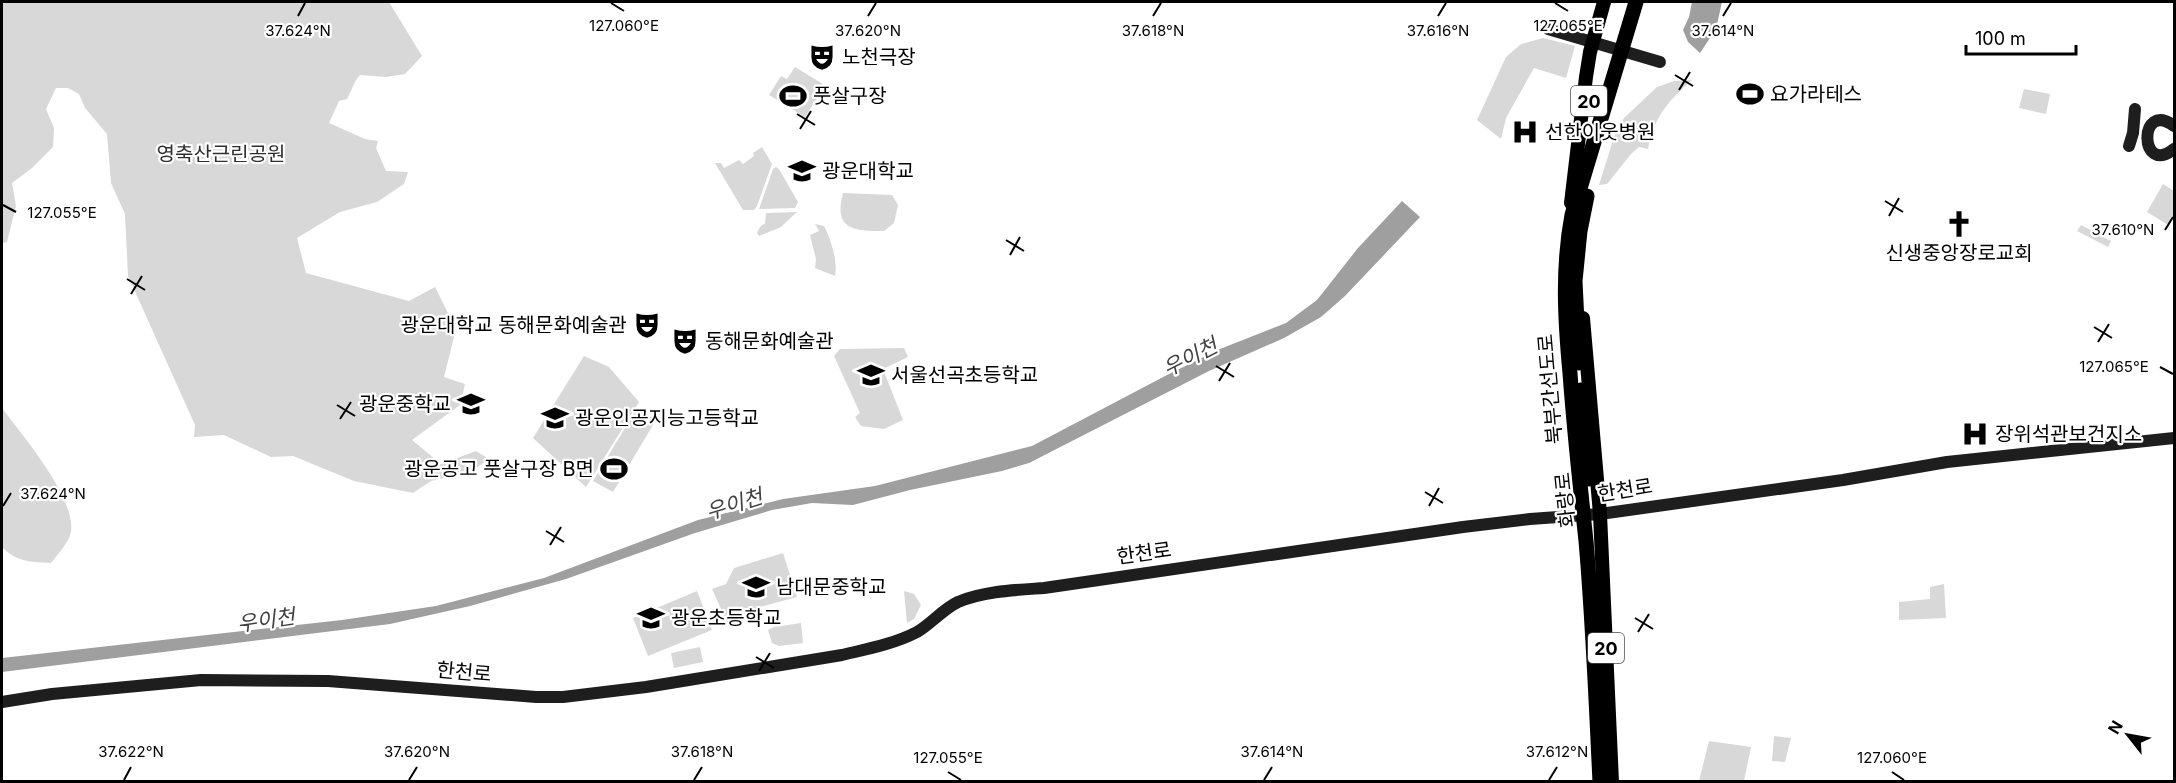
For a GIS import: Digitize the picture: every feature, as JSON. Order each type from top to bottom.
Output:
[{"type":"highway","name":"북부간선도로","points":[[1600,782],[1588,567],[1575,442],[1564,280],[1572,215],[1636,2]]},
{"type":"highway","name":"북부간선도로","points":[[1611,782],[1602,623],[1580,371],[1575,281],[1580,231],[1589,185],[1646,2]]},
{"type":"main road","name":"화랑로","points":[[1604,2],[1587,69],[1573,204],[1567,297],[1578,436],[1593,515],[1611,782]]},
{"type":"main road","name":"화랑로","points":[[1573,204],[1590,89],[1611,2]]},
{"type":"main road","points":[[1548,29],[1660,62]]},
{"type":"main road","points":[[2135,109],[2158,122]]},
{"type":"main road","points":[[2135,109],[2145,120],[2148,130],[2147,143],[2153,151],[2163,154],[2174,150]]},
{"type":"main road","points":[[2129,146],[2133,133],[2135,109]]},
{"type":"main road","points":[[2148,130],[2158,122],[2165,121],[2175,126]]},
{"type":"main road","name":"한천로","points":[[2,702],[52,694],[201,680],[328,681],[536,697],[591,695],[842,655],[899,640],[918,631],[956,603],[1010,591],[1475,526],[1530,519],[1593,515],[1843,480],[1938,463],[2175,438]]},
{"type":"main road","name":"화랑로","points":[[1595,546],[1594,593],[1605,782]]},
{"type":"green space","name":"영축산근린공원","points":[[2,2],[389,2],[422,56],[405,74],[386,77],[360,75],[347,99],[339,101],[329,123],[365,139],[378,141],[376,148],[386,171],[408,172],[404,184],[377,202],[340,212],[297,238],[306,273],[409,301],[435,287],[456,329],[444,377],[465,384],[460,405],[412,440],[441,464],[476,451],[489,459],[472,471],[431,481],[413,493],[354,481],[293,456],[271,457],[224,435],[194,437],[195,425],[128,276],[125,214],[111,183],[107,134],[85,108],[79,94],[68,88],[56,88],[46,109],[54,128],[53,147],[32,168],[12,183],[16,206],[7,242],[2,243]]},
{"type":"green space","points":[[1543,38],[1575,46],[1566,78],[1534,68],[1506,118],[1501,139],[1477,120],[1506,57],[1521,44]]},
{"type":"green space","name":"풋살구장","points":[[795,67],[823,84],[805,117],[769,95],[781,76],[787,79]]},
{"type":"green space","points":[[1692,80],[1663,110],[1654,128],[1648,149],[1639,147],[1607,184],[1599,185],[1615,134],[1624,118],[1657,87],[1674,81]]},
{"type":"green space","points":[[2024,89],[2050,94],[2046,114],[2019,108]]},
{"type":"green space","points":[[762,147],[772,164],[757,206],[754,210],[743,210],[715,163],[721,163],[724,168],[739,160],[743,164]]},
{"type":"green space","points":[[776,167],[798,202],[795,208],[759,209],[773,169]]},
{"type":"green space","points":[[2163,184],[2174,191],[2174,214],[2168,225],[2147,212]]},
{"type":"green space","points":[[843,193],[892,195],[898,205],[894,223],[884,231],[855,229],[849,226],[841,215]]},
{"type":"green space","points":[[797,212],[781,227],[759,236],[757,233],[765,223],[766,213]]},
{"type":"green space","points":[[815,224],[824,226],[829,237],[835,258],[835,276],[815,268],[816,259],[810,235],[819,231]]},
{"type":"green space","points":[[2081,225],[2111,241],[2108,247],[2077,231]]},
{"type":"green space","points":[[904,348],[908,357],[883,369],[903,420],[884,429],[861,426],[855,417],[860,413],[834,356],[840,349]]},
{"type":"green space","points":[[584,356],[609,367],[639,402],[586,487],[533,438]]},
{"type":"green space","points":[[2,408],[47,469],[67,506],[71,522],[70,536],[51,563],[19,558],[2,547]]},
{"type":"green space","points":[[637,408],[656,420],[613,492],[593,481]]},
{"type":"green space","points":[[783,553],[797,597],[745,611],[746,614],[727,622],[712,589],[726,584],[734,568]]},
{"type":"green space","points":[[1944,584],[1946,618],[1899,620],[1899,602],[1930,599],[1930,587]]},
{"type":"green space","points":[[697,591],[712,630],[648,656],[633,618]]},
{"type":"green space","points":[[904,591],[914,594],[921,605],[914,619],[907,623]]},
{"type":"green space","points":[[801,623],[803,643],[779,646],[772,643],[768,630]]},
{"type":"green space","points":[[700,647],[703,662],[674,668],[671,653]]},
{"type":"green space","points":[[1774,736],[1791,738],[1785,762],[1772,761]]},
{"type":"green space","points":[[1709,741],[1751,747],[1744,781],[1699,781]]},
{"type":"shaded area","points":[[1692,2],[1722,2],[1716,29],[1700,53],[1688,42],[1683,30]]},
{"type":"shaded area","points":[[1402,201],[1420,217],[1345,296],[1321,317],[1284,338],[1209,371],[1029,463],[853,505],[812,503],[772,510],[695,533],[566,579],[470,606],[390,624],[2,672],[2,658],[342,620],[436,606],[544,578],[698,520],[783,499],[875,486],[1032,446],[1220,349],[1286,323],[1317,300],[1358,248]]},
{"type":"place","name":"노천극장","points":[[822,57]]},
{"type":"place","name":"요가라테스","points":[[1750,94]]},
{"type":"place","name":"풋살구장","points":[[793,96]]},
{"type":"place","name":"선한이웃병원","points":[[1525,132]]},
{"type":"place","name":"광운대학교","points":[[802,171]]},
{"type":"place","name":"신생중앙장로교회","points":[[1959,224]]},
{"type":"place","name":"광운대학교 동해문화예술관","points":[[647,325]]},
{"type":"place","name":"동해문화예술관","points":[[685,341]]},
{"type":"place","name":"서울선곡초등학교","points":[[871,375]]},
{"type":"place","name":"광운중학교","points":[[471,404]]},
{"type":"place","name":"광운인공지능고등학교","points":[[555,418]]},
{"type":"place","name":"장위석관보건지소","points":[[1975,434]]},
{"type":"place","name":"광운공고 풋살구장 B면","points":[[614,469]]},
{"type":"place","name":"남대문중학교","points":[[756,587]]},
{"type":"place","name":"광운초등학교","points":[[651,618]]},
{"type":"water label","name":"우이천","points":[[1190,357]]},
{"type":"water label","name":"우이천","points":[[734,504]]},
{"type":"water label","name":"우이천","points":[[266,620]]}]
